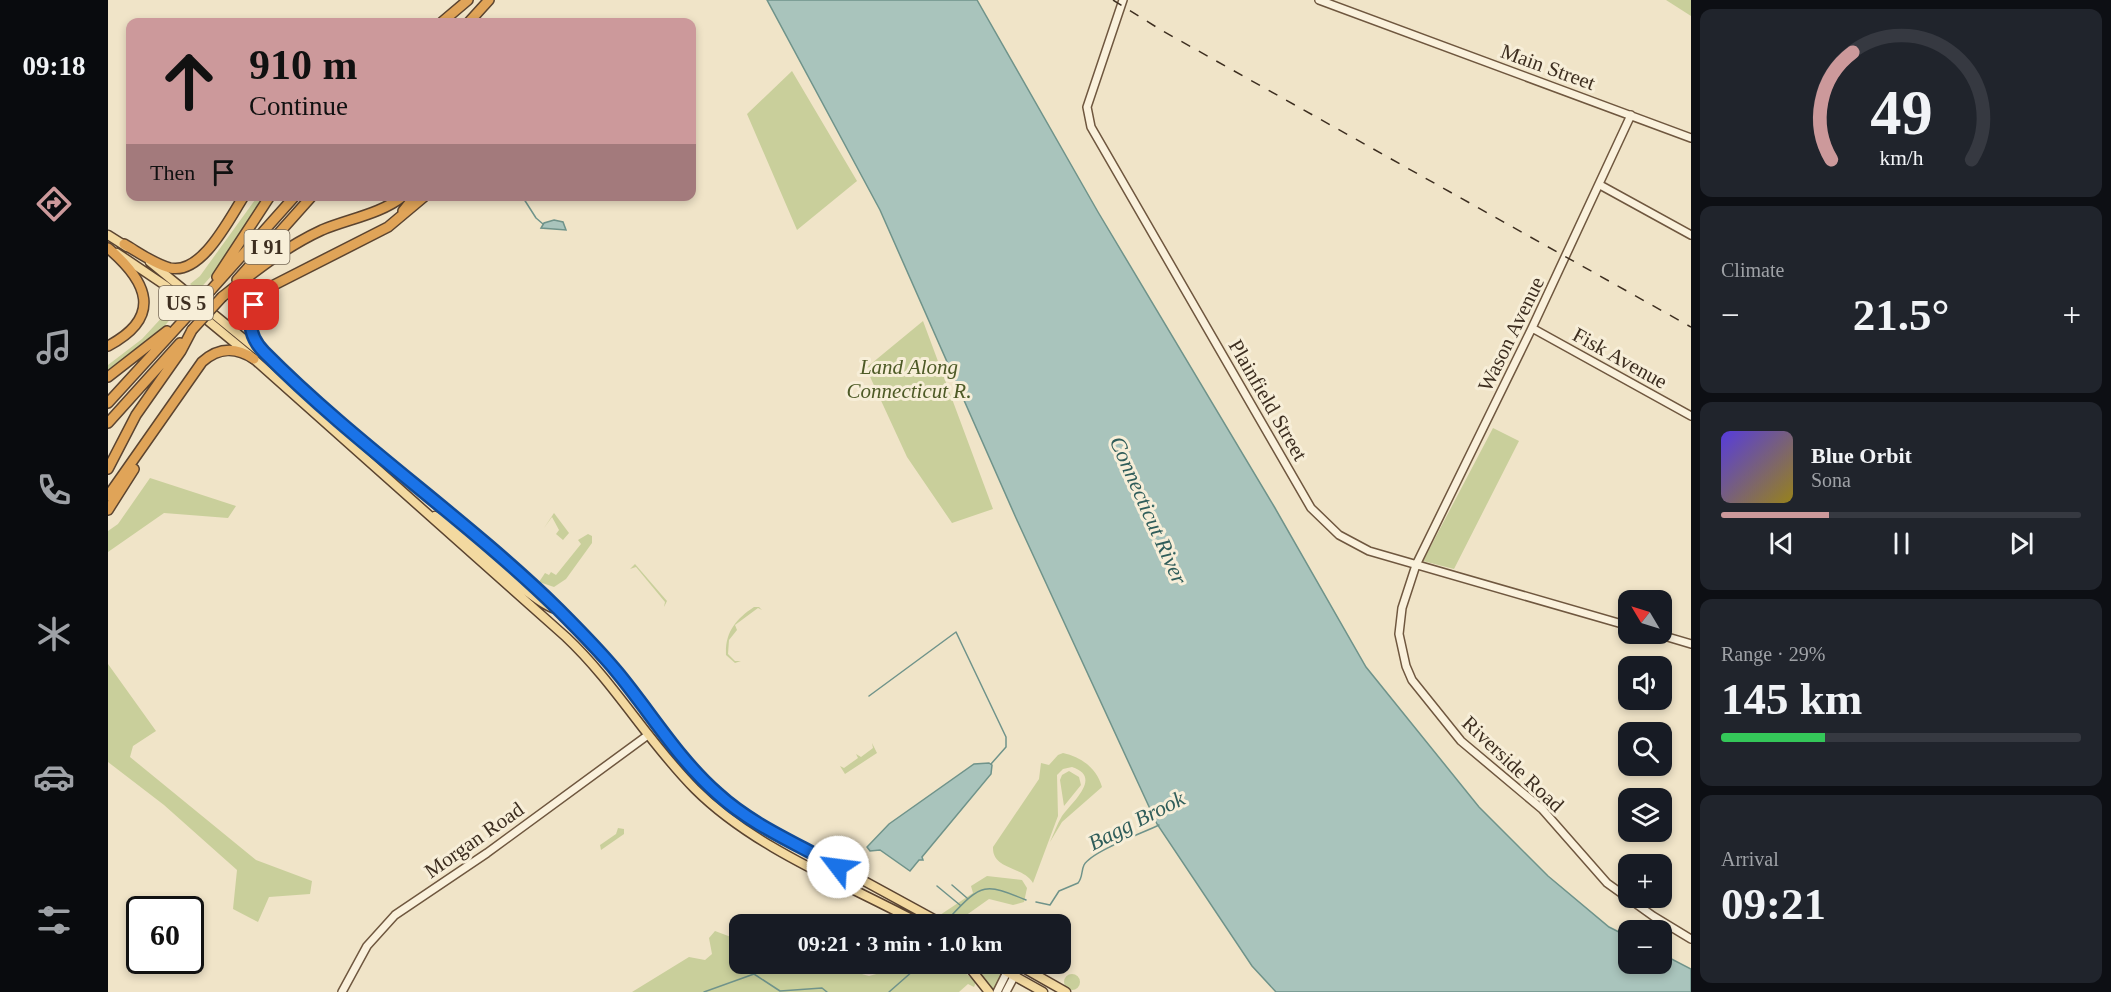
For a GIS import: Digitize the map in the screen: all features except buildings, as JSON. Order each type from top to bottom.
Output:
[{"type":"highway","points":[[447,18],[470,0]]},
{"type":"highway","points":[[455,18],[470,0]]},
{"type":"highway","points":[[473,18],[490,0]]},
{"type":"highway","points":[[478,18],[490,0]]},
{"type":"highway","points":[[124,244],[164,266],[177,268],[194,262],[212,243],[239,201]]},
{"type":"highway","points":[[211,290],[221,269],[267,201]]},
{"type":"highway","name":"I 91","points":[[108,404],[291,201]]},
{"type":"highway","name":"I 91","points":[[108,423],[308,201]]},
{"type":"highway","points":[[222,297],[296,244],[341,222],[388,206],[396,201]]},
{"type":"highway","points":[[360,243],[392,222],[411,201]]},
{"type":"highway","points":[[287,375],[261,349],[254,338],[251,317],[256,302],[274,285],[360,243],[400,219],[420,201]]},
{"type":"highway","points":[[108,248],[135,275],[144,301],[142,315],[136,327],[108,346]]},
{"type":"highway","points":[[108,376],[182,322]]},
{"type":"highway","points":[[108,469],[136,415],[181,351],[192,330]]},
{"type":"highway","points":[[108,496],[193,374],[206,359],[225,350],[242,352],[254,359]]},
{"type":"highway","points":[[108,510],[193,374]]},
{"type":"main road","name":"US 5","points":[[108,236],[124,244],[166,275],[287,375],[557,609],[616,672],[691,766],[736,809],[924,914]]},
{"type":"main road","name":"US 5","points":[[108,248],[158,280],[254,359],[558,629],[610,683],[648,735],[711,803],[749,831],[902,914]]},
{"type":"main road","points":[[429,513],[462,535],[542,604],[557,609],[558,629]]},
{"type":"main road","points":[[648,735],[654,721]]},
{"type":"main road","points":[[648,735],[660,729]]},
{"type":"main road","points":[[795,857],[808,860],[851,883],[855,879],[852,875]]},
{"type":"main road","points":[[974,974],[988,992]]},
{"type":"main road","points":[[1011,974],[1044,992]]},
{"type":"main road","points":[[1034,974],[1066,992]]},
{"type":"street","name":"Plainfield Street","points":[[1123,0],[1087,107],[1091,126],[1311,508],[1325,524],[1355,544],[1416,565],[1618,623]]},
{"type":"street","name":"Main Street","points":[[1319,0],[1691,138]]},
{"type":"street","name":"Wason Avenue","points":[[1416,565],[1532,328],[1631,115]]},
{"type":"street","points":[[1600,185],[1691,236]]},
{"type":"street","name":"Fisk Avenue","points":[[1532,328],[1691,416]]},
{"type":"street","name":"Riverside Road","points":[[1416,565],[1402,608],[1400,634],[1406,666],[1419,691],[1466,747],[1542,809],[1607,883],[1653,916],[1691,939]]},
{"type":"street","points":[[1672,638],[1691,644]]},
{"type":"street","name":"Morgan Road","points":[[342,992],[367,946],[395,915],[487,853],[648,735]]},
{"type":"street","points":[[997,992],[1011,974]]},
{"type":"street","points":[[1006,992],[1011,974]]},
{"type":"green space","points":[[1666,0],[1691,0],[1691,16]]},
{"type":"green space","points":[[792,71],[857,181],[797,230],[747,114]]},
{"type":"green space","points":[[254,201],[262,201],[221,265],[198,291],[190,284],[200,276]]},
{"type":"green space","points":[[177,309],[164,327],[147,344],[108,370],[108,365],[142,339],[166,313]]},
{"type":"green space","name":"Land Along Connecticut R.","points":[[923,321],[993,509],[952,523],[907,457],[866,368]]},
{"type":"green space","points":[[1493,428],[1519,441],[1454,569],[1423,561]]},
{"type":"green space","points":[[150,478],[236,506],[228,518],[164,513],[108,552],[108,531],[118,524]]},
{"type":"green space","points":[[554,513],[569,533],[563,540],[556,534],[559,530],[552,517],[544,528]]},
{"type":"green space","points":[[588,534],[592,536],[592,543],[566,579],[554,587],[539,582],[545,573],[549,575],[551,572],[556,575],[581,544],[578,540]]},
{"type":"green space","points":[[635,564],[667,601],[664,607],[665,602],[636,567],[630,569]]},
{"type":"green space","points":[[754,607],[759,607],[762,610],[758,608],[735,625],[737,630],[729,640],[728,654],[735,661],[741,661],[735,663],[726,655],[727,639],[737,621]]},
{"type":"green space","points":[[108,664],[156,731],[133,746],[130,757],[256,860],[312,881],[310,894],[269,897],[258,922],[233,909],[237,870],[164,805],[108,762]]},
{"type":"green space","points":[[872,743],[877,753],[845,774],[840,766],[844,768],[858,758],[856,754],[861,757],[873,748]]},
{"type":"green space","points":[[1063,753],[1076,757],[1088,765],[1102,787],[1062,822],[1050,842],[1062,816],[1078,797],[1085,783],[1085,777],[1081,771],[1072,767],[1063,769],[1057,775],[1058,816],[1033,883],[1022,873],[997,860],[993,847],[1039,779],[1041,763],[1049,765]]},
{"type":"green space","points":[[1069,771],[1079,777],[1081,785],[1064,806],[1060,780],[1062,775]]},
{"type":"green space","points":[[618,828],[624,829],[624,834],[601,850],[600,845],[616,834]]},
{"type":"green space","points":[[987,876],[1022,880],[1027,888],[1024,902],[1013,905],[989,899],[968,914],[942,914],[973,893],[971,886]]},
{"type":"green space","points":[[715,931],[729,936],[729,974],[862,974],[869,976],[876,974],[967,974],[976,982],[974,987],[968,984],[959,992],[632,992],[689,957],[705,960],[712,954],[709,938]]},
{"type":"green space","points":[[978,974],[1001,975],[995,991]]},
{"type":"green space","points":[[1072,974],[1080,982],[1072,990],[1064,982]]},
{"type":"water","name":"Connecticut River","points":[[767,0],[977,0],[1098,212],[1275,508],[1366,667],[1479,807],[1548,876],[1609,927],[1618,932],[1618,974],[1672,974],[1672,959],[1691,969],[1691,992],[1276,992],[1252,966],[1157,824],[1016,518],[880,210]]},
{"type":"water","points":[[554,220],[563,222],[566,230],[541,228],[544,223]]},
{"type":"water","points":[[989,763],[992,765],[991,774],[922,857],[923,860],[919,860],[910,871],[880,850],[870,851],[867,847],[889,824],[974,764]]},
{"type":"waterway","points":[[525,201],[536,218],[543,224]]},
{"type":"waterway","points":[[869,696],[956,632],[1006,737],[1006,747],[991,764]]},
{"type":"waterway","name":"Bagg Brook","points":[[1036,902],[1050,905],[1059,891],[1078,883],[1084,865],[1097,854],[1159,825]]},
{"type":"waterway","points":[[952,885],[967,898]]},
{"type":"waterway","points":[[937,886],[960,905]]},
{"type":"waterway","name":"Bagg Brook","points":[[953,914],[970,897],[985,889],[1001,891],[1026,900]]},
{"type":"waterway","name":"Bagg Brook","points":[[704,992],[754,974],[780,991],[822,988],[827,992]]},
{"type":"waterway","name":"Bagg Brook","points":[[889,992],[909,974]]},
{"type":"railway","points":[[1113,0],[1161,30],[1691,327]]},
{"type":"route","points":[[254,305],[250,325],[258,346],[287,375],[479,539],[557,609],[616,672],[678,753],[703,780],[736,809],[756,822],[838,867]]}]
